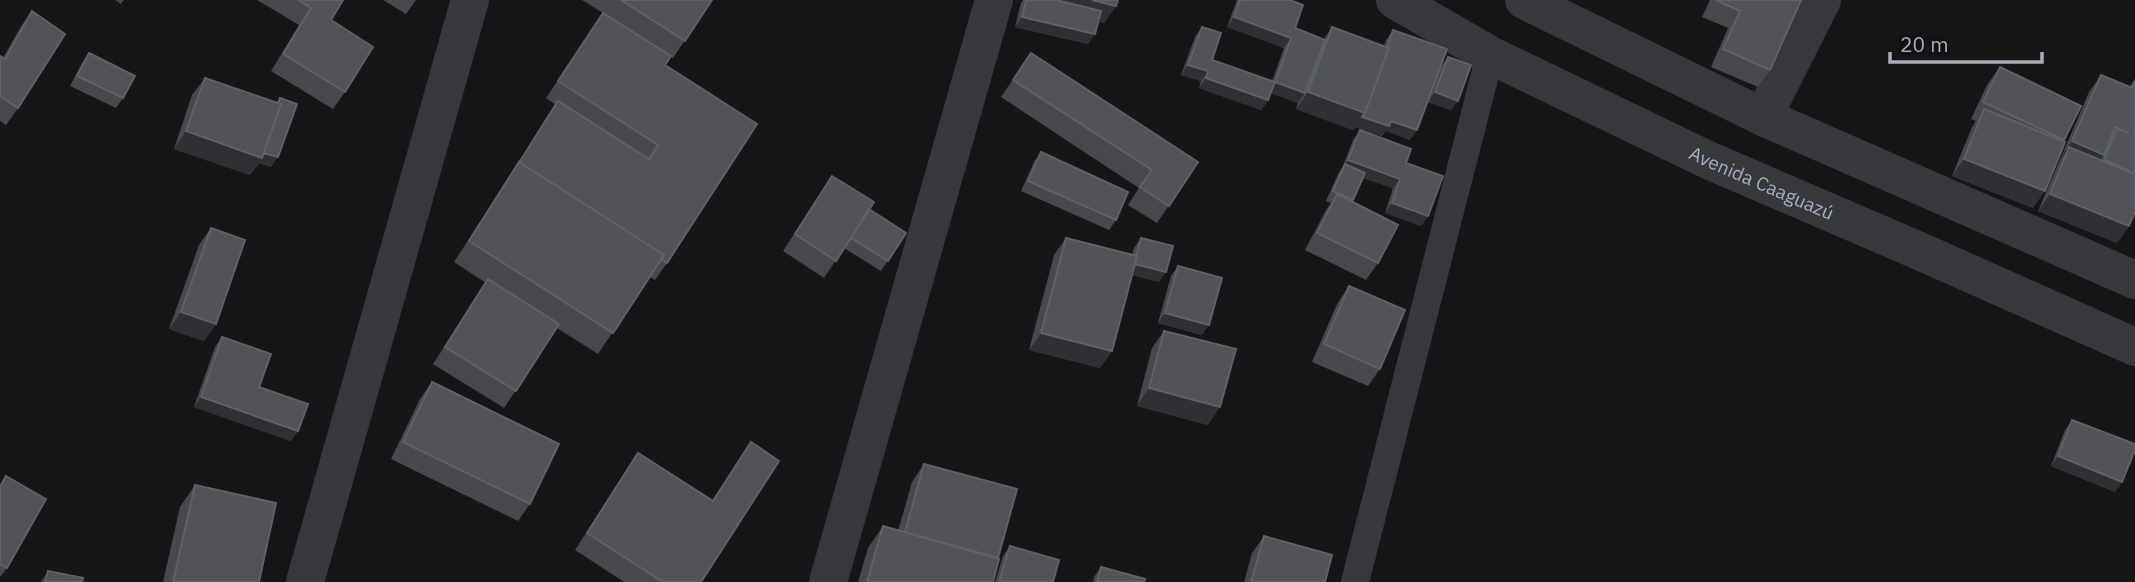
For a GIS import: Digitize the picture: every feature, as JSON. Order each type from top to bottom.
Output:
[{"type":"street","points":[[305,582],[470,0]]},
{"type":"street","points":[[828,582],[994,0]]},
{"type":"street","name":"Avenida Caaguazú","points":[[1395,0],[1490,55],[1708,160],[2135,347]]},
{"type":"street","points":[[1524,0],[1763,117],[2135,280]]},
{"type":"street","points":[[1763,117],[1822,0]]},
{"type":"lane","points":[[1355,582],[1490,55]]},
{"type":"building","points":[[298,0],[343,0],[331,20],[373,47],[345,92],[283,54],[311,8]]},
{"type":"building","points":[[621,0],[712,0],[685,41]]},
{"type":"building","points":[[1026,0],[1056,0],[1101,11],[1095,34],[1022,17]]},
{"type":"building","points":[[1092,0],[1118,0],[1116,6]]},
{"type":"building","points":[[1240,0],[1290,0],[1303,5],[1295,28],[1325,40],[1305,93],[1275,82],[1291,38],[1234,17]]},
{"type":"building","points":[[1716,0],[1801,0],[1770,70],[1723,49],[1740,11]]},
{"type":"building","points":[[32,11],[65,34],[18,108],[0,96],[0,56],[5,59]]},
{"type":"building","points":[[603,13],[671,56],[665,65],[757,124],[667,263],[661,259],[664,255],[519,162],[558,101],[649,159],[658,145],[558,81]]},
{"type":"building","points":[[1202,27],[1221,33],[1212,60],[1275,82],[1268,100],[1206,78],[1208,71],[1188,65]]},
{"type":"building","points":[[1332,27],[1389,48],[1365,113],[1308,92]]},
{"type":"building","points":[[1393,30],[1447,49],[1417,130],[1391,121],[1389,126],[1362,117],[1389,48],[1387,47]]},
{"type":"building","points":[[89,53],[135,76],[123,98],[77,76]]},
{"type":"building","points":[[1031,53],[1198,162],[1169,206],[1140,187],[1152,170],[1013,80]]},
{"type":"building","points":[[1448,57],[1471,65],[1458,101],[1435,92]]},
{"type":"building","points":[[2000,67],[2081,106],[2064,140],[1983,102]]},
{"type":"building","points":[[2101,75],[2132,88],[2135,82],[2135,174],[2104,159],[2117,129],[2129,133],[2115,127],[2104,155],[2072,141]]},
{"type":"building","points":[[205,78],[281,104],[262,158],[186,131]]},
{"type":"building","points":[[280,98],[297,104],[278,157],[264,153],[281,104],[278,103]]},
{"type":"building","points":[[1984,109],[2065,142],[2045,191],[1964,159]]},
{"type":"building","points":[[1360,130],[1411,149],[1406,163],[1443,176],[1428,216],[1392,203],[1400,179],[1348,160]]},
{"type":"building","points":[[2069,147],[2135,174],[2135,212],[2129,226],[2050,194]]},
{"type":"building","points":[[1041,152],[1128,192],[1116,220],[1028,181]]},
{"type":"building","points":[[519,162],[664,255],[613,333],[469,241]]},
{"type":"building","points":[[1345,164],[1365,173],[1353,200],[1333,191]]},
{"type":"building","points":[[832,176],[874,202],[836,261],[795,234]]},
{"type":"building","points":[[1337,194],[1398,225],[1378,263],[1317,233]]},
{"type":"building","points":[[869,209],[906,233],[888,261],[851,238]]},
{"type":"building","points":[[211,228],[245,240],[216,324],[181,312]]},
{"type":"building","points":[[1066,238],[1137,256],[1112,351],[1041,333]]},
{"type":"building","points":[[1141,238],[1173,246],[1166,272],[1135,264]]},
{"type":"building","points":[[1178,266],[1222,278],[1209,325],[1165,313]]},
{"type":"building","points":[[488,279],[559,324],[516,391],[445,347]]},
{"type":"building","points":[[1349,286],[1405,310],[1380,369],[1324,344]]},
{"type":"building","points":[[1164,331],[1236,349],[1220,407],[1149,388]]},
{"type":"building","points":[[222,337],[271,354],[259,387],[308,404],[298,431],[201,397]]},
{"type":"building","points":[[432,382],[559,444],[530,504],[403,442]]},
{"type":"building","points":[[2072,420],[2135,444],[2122,482],[2058,456]]},
{"type":"building","points":[[751,442],[779,461],[701,582],[663,582],[587,533],[638,453],[713,501]]},
{"type":"building","points":[[924,464],[1017,489],[998,558],[905,532]]},
{"type":"building","points":[[6,476],[46,499],[7,568],[0,564],[0,487]]},
{"type":"building","points":[[195,485],[276,503],[259,582],[173,582]]},
{"type":"building","points":[[883,526],[999,559],[993,582],[867,582]]},
{"type":"building","points":[[1264,536],[1332,555],[1325,582],[1251,582]]},
{"type":"building","points":[[1010,546],[1059,560],[1053,582],[999,582]]},
{"type":"building","points":[[1101,567],[1145,579],[1144,582],[1097,582]]},
{"type":"building","points":[[48,571],[83,578],[82,582],[45,582]]}]
